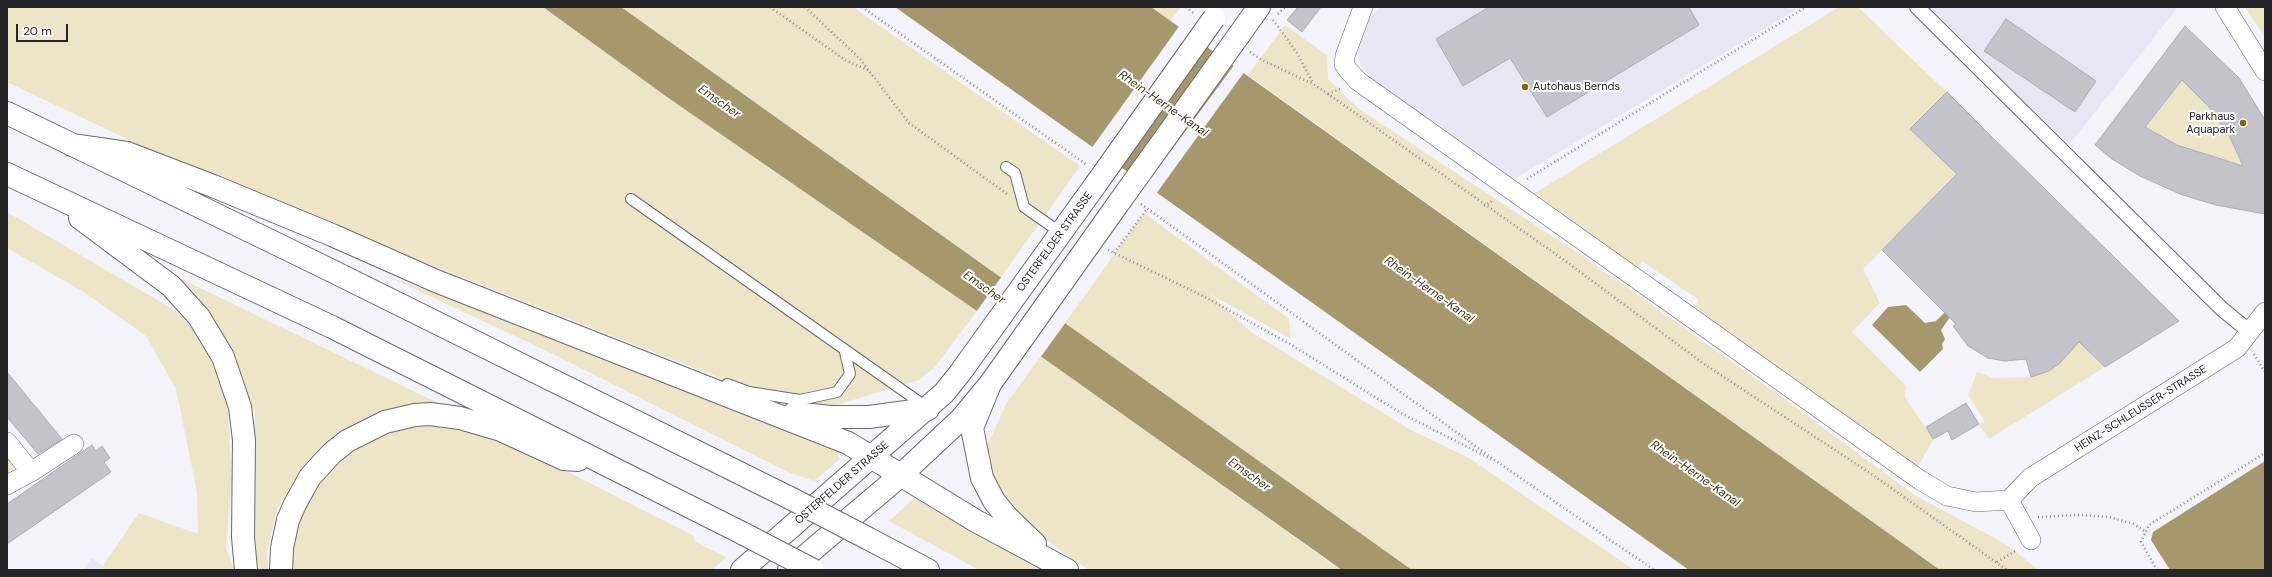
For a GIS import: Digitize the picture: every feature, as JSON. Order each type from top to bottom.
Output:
[{"type":"main road","name":"OSTERFELDER STRASSE","points":[[742,570],[928,408],[952,384],[1061,233],[1094,176],[1218,12]]},
{"type":"main road","points":[[788,570],[946,435],[994,378],[1092,240],[1127,200],[1238,35],[1266,13]]},
{"type":"main road","points":[[7,114],[536,371],[788,497],[928,570]]},
{"type":"main road","points":[[72,145],[127,153],[282,214],[436,281],[570,335],[848,443],[976,521],[1063,568]]},
{"type":"main road","points":[[7,174],[332,327],[599,460],[813,570]]},
{"type":"main road","points":[[42,190],[171,286],[199,317],[215,341],[236,391],[242,425],[245,456],[243,537],[246,570]]},
{"type":"main road","points":[[994,378],[972,428],[982,478],[994,501],[1007,517],[1063,568]]},
{"type":"main road","points":[[760,408],[830,417],[869,417],[928,408]]},
{"type":"main road","points":[[281,570],[282,548],[288,520],[310,477],[331,454],[347,441],[362,432],[392,420],[430,414],[460,418],[501,430],[564,459],[599,460]]},
{"type":"street","points":[[1363,7],[1346,48],[1344,64],[1366,88],[1920,480],[1947,496],[1976,502],[2010,500],[2032,540]]},
{"type":"street","points":[[1917,7],[2222,309],[2250,340]]},
{"type":"street","points":[[2225,7],[2265,71]]},
{"type":"street","name":"HEINZ-SCHLEUSSER-STRASSE","points":[[2010,500],[2030,478],[2250,340],[2265,312]]},
{"type":"street","points":[[7,442],[31,472]]},
{"type":"street","points":[[7,485],[31,472],[74,444]]},
{"type":"lane","points":[[1006,167],[1015,174],[1024,207],[1061,233]]},
{"type":"lane","points":[[631,199],[845,352],[928,408]]},
{"type":"lane","points":[[570,335],[677,364]]},
{"type":"lane","points":[[720,381],[749,392],[800,400],[837,392],[850,374],[845,352]]},
{"type":"path","points":[[770,7],[845,60],[871,72]]},
{"type":"path","points":[[805,7],[847,45],[871,72],[909,123],[1024,207]]},
{"type":"path","points":[[862,7],[1094,176]]},
{"type":"path","points":[[1484,206],[1806,7]]},
{"type":"path","points":[[1266,13],[1297,53],[1313,84]]},
{"type":"path","points":[[1262,60],[1313,84],[1484,206],[1564,260],[1704,364],[1870,473],[2008,570]]},
{"type":"path","points":[[1127,200],[1147,208],[1496,461],[1654,570]]},
{"type":"path","points":[[1114,253],[1147,208]]},
{"type":"path","points":[[1092,240],[1114,253],[1205,297],[1290,344],[1398,412],[1496,461]]},
{"type":"path","points":[[2250,340],[2265,372]]},
{"type":"path","points":[[2157,570],[2141,542],[2149,525],[2265,453]]},
{"type":"path","points":[[2020,518],[2078,515],[2109,517],[2134,524],[2146,532]]},
{"type":"path","points":[[1997,562],[2032,540]]},
{"type":"shaded area","points":[[7,7],[543,7],[667,97],[977,311],[935,367],[919,380],[820,410],[738,385],[283,207],[150,150],[7,82]]},
{"type":"shaded area","points":[[621,7],[853,7],[1080,166],[1001,277]]},
{"type":"shaded area","points":[[1151,7],[1181,7],[1170,21]]},
{"type":"shaded area","name":"Autohaus Bernds","points":[[1380,7],[1785,7],[1789,10],[1797,9],[1511,181],[1372,79],[1361,66],[1358,51],[1361,35],[1368,18]]},
{"type":"shaded area","points":[[1839,7],[1858,7],[1991,135],[1961,163],[1965,167],[1863,269],[1880,303],[1852,332],[1906,386],[1905,397],[1933,439],[1918,467],[1694,307],[1699,300],[1642,261],[1638,268],[1535,193]]},
{"type":"shaded area","points":[[1928,7],[2178,7],[2069,145]]},
{"type":"shaded area","points":[[2245,7],[2265,7],[2265,37]]},
{"type":"shaded area","points":[[1285,25],[1327,55],[1328,79],[1359,109],[1581,255],[1779,395],[1916,496],[2004,543],[2039,570],[1940,570],[1248,75]]},
{"type":"shaded area","points":[[2182,80],[2209,107],[2230,137],[2243,166],[2177,145],[2145,127]]},
{"type":"shaded area","points":[[7,212],[176,311],[202,339],[227,398],[232,477],[226,547],[234,570],[104,570],[103,566],[139,513],[198,534],[197,492],[176,389],[146,336],[87,294],[7,248]]},
{"type":"shaded area","points":[[1144,213],[1289,319],[1291,339],[1210,294],[1251,332],[1411,430],[1469,458],[1634,570],[1412,570],[1065,323]]},
{"type":"shaded area","points":[[167,272],[440,404],[334,439],[299,472],[277,509],[267,552],[268,570],[258,570],[253,543],[255,412],[232,360]]},
{"type":"shaded area","points":[[387,276],[559,338],[842,449],[837,455],[840,459],[814,481],[788,472],[549,352]]},
{"type":"shaded area","points":[[2079,342],[2105,367],[1989,439],[1979,424],[1985,421],[1968,395],[1977,372],[1994,378],[2031,377],[2049,371],[2060,363]]},
{"type":"shaded area","points":[[1041,356],[1342,570],[1089,570],[1069,557],[1021,520],[994,485],[985,451],[1006,404]]},
{"type":"shaded area","points":[[447,424],[480,432],[521,448],[694,536],[695,542],[726,557],[712,570],[291,570],[292,547],[305,504],[320,482],[345,455],[372,437],[411,426]]},
{"type":"shaded area","points":[[7,453],[13,467],[7,475]]},
{"type":"shaded area","points":[[919,494],[1038,570],[979,570],[889,521]]},
{"type":"shaded area","points":[[91,558],[110,570],[84,570]]},
{"type":"water","name":"Emscher","points":[[543,7],[621,7],[1412,570],[1342,570],[977,311],[667,97]]},
{"type":"water","name":"Rhein-Herne-Kanal","points":[[895,7],[1151,7],[1940,570],[1689,570]]},
{"type":"water","points":[[1906,305],[1925,323],[1936,321],[1945,312],[1950,317],[1941,330],[1945,339],[1942,344],[1943,349],[1920,372],[1872,325],[1888,307]]},
{"type":"water","points":[[2265,461],[2265,570],[2170,570],[2151,540],[2153,532]]},
{"type":"pier","points":[[1180,25],[1190,32],[1102,156],[1091,149]]},
{"type":"pier","points":[[1235,64],[1245,71],[1156,194],[1145,186]]},
{"type":"pier","points":[[1002,276],[1066,322],[1040,358],[976,312]]},
{"type":"building","points":[[1298,7],[1321,7],[1302,32],[1287,20]]},
{"type":"building","points":[[1489,7],[1689,7],[1699,25],[1547,117],[1510,58],[1463,86],[1436,39]]},
{"type":"building","points":[[2006,19],[2096,81],[2075,112],[1984,51]]},
{"type":"building","name":"Parkhaus Aquapark","points":[[2185,26],[2239,78],[2265,120],[2265,214],[2216,205],[2180,194],[2140,176],[2112,159],[2095,145]],"holes":[[[2182,80],[2209,107],[2230,137],[2243,166],[2177,145],[2145,127]]]},
{"type":"building","points":[[1947,92],[2179,321],[2105,367],[2079,342],[2060,363],[2049,371],[2031,377],[2026,359],[2005,361],[1988,358],[1968,346],[1953,326],[1956,324],[1882,250],[1957,174],[1910,129]]},
{"type":"building","points":[[7,372],[62,439],[38,454],[7,417]]},
{"type":"building","points":[[1966,403],[1979,424],[1952,440],[1948,431],[1933,439],[1926,427]]},
{"type":"building","points":[[92,445],[96,451],[102,446],[110,458],[104,462],[111,472],[7,544],[7,504]]},
{"type":"place","name":"Autohaus Bernds","points":[[1525,87]]},
{"type":"place","name":"Parkhaus Aquapark","points":[[2243,123]]}]
